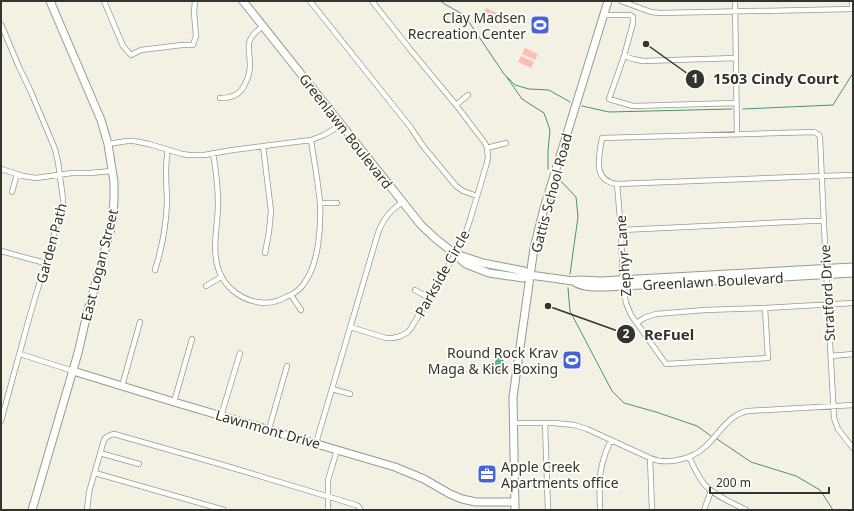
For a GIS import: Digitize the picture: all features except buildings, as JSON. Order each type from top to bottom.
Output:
[{"type":"street","name":"East Logan Street","points":[[32,510],[73,371],[111,227],[114,200],[114,182],[108,144],[102,120],[50,1]]},
{"type":"street","points":[[104,1],[123,46],[131,55],[141,50],[193,45],[196,36],[194,13],[195,1]]},
{"type":"street","name":"Greenlawn Boulevard","points":[[243,1],[428,232],[456,254],[466,264],[489,273],[522,278],[530,275],[573,282],[579,280],[623,283],[826,271],[853,267]]},
{"type":"street","points":[[310,1],[456,186],[463,191],[477,196]]},
{"type":"street","points":[[372,1],[456,105],[485,143],[487,148],[506,143]]},
{"type":"street","name":"Gattis School Road","points":[[514,510],[514,387],[534,248],[542,215],[608,1]]},
{"type":"street","points":[[621,1],[651,12],[660,13],[853,9],[852,1]]},
{"type":"street","points":[[735,1],[737,134],[602,138],[598,159],[600,173],[605,180],[613,184],[853,174]]},
{"type":"street","points":[[604,15],[630,15],[633,17],[633,23],[624,56],[609,99],[633,106],[736,103]]},
{"type":"street","name":"Garden Path","points":[[1,24],[55,150],[61,175],[63,200],[1,422]]},
{"type":"street","points":[[220,98],[230,97],[242,91],[248,77],[250,67],[249,42],[254,33],[262,26]]},
{"type":"street","points":[[624,56],[643,61],[736,58]]},
{"type":"street","points":[[456,105],[468,95]]},
{"type":"street","points":[[108,144],[134,141],[189,155],[204,155],[287,142],[311,140],[324,135],[341,124]]},
{"type":"street","name":"Stratford Drive","points":[[737,134],[814,132],[817,133],[820,138],[834,418],[837,426],[853,448]]},
{"type":"street","points":[[213,153],[217,180],[218,205],[215,257],[218,270],[221,277],[232,290],[243,297],[253,301],[270,302],[277,301],[291,295],[304,284],[309,276],[316,257],[320,203],[311,140]]},
{"type":"street","points":[[263,146],[271,211],[265,253]]},
{"type":"street","name":"Parkside Circle","points":[[350,327],[386,338],[401,336],[408,332],[456,254],[464,237],[486,166],[488,158],[487,148]]},
{"type":"street","points":[[155,270],[166,220],[167,197],[165,174],[168,150]]},
{"type":"street","points":[[1,169],[36,178],[72,173],[112,171]]},
{"type":"street","points":[[12,192],[17,174]]},
{"type":"street","name":"Zephyr Lane","points":[[617,184],[621,230],[623,283],[626,302],[631,315],[666,364],[768,358],[765,308]]},
{"type":"street","points":[[316,443],[380,227],[387,215],[403,202]]},
{"type":"street","points":[[320,203],[337,203]]},
{"type":"street","points":[[621,230],[824,221]]},
{"type":"street","points":[[1,250],[45,263]]},
{"type":"street","name":"Greenlawn Boulevard","points":[[826,271],[853,273]]},
{"type":"street","points":[[206,286],[221,277]]},
{"type":"street","points":[[415,290],[429,298]]},
{"type":"street","points":[[291,295],[301,310]]},
{"type":"street","points":[[637,323],[644,318],[656,314],[705,310],[853,303]]},
{"type":"street","points":[[122,386],[140,322]]},
{"type":"street","points":[[174,402],[192,339]]},
{"type":"street","points":[[221,416],[240,353]]},
{"type":"street","name":"Lawnmont Drive","points":[[20,354],[408,472],[462,500],[476,502],[514,502]]},
{"type":"street","points":[[831,356],[853,354]]},
{"type":"street","points":[[269,429],[287,366]]},
{"type":"street","points":[[332,389],[350,394]]},
{"type":"street","points":[[513,424],[563,423],[574,425],[587,429],[650,458],[670,462],[689,457],[701,450],[731,419],[740,413],[748,411],[853,405]]},
{"type":"street","points":[[545,423],[548,510]]},
{"type":"street","points":[[87,510],[89,492],[104,440],[114,434],[328,496],[356,505],[361,510]]},
{"type":"street","points":[[600,510],[600,471],[611,440]]},
{"type":"street","points":[[328,510],[328,480],[337,450]]},
{"type":"street","points":[[100,453],[139,464]]},
{"type":"street","points":[[689,457],[702,481],[711,491],[746,510]]},
{"type":"street","points":[[650,458],[652,510]]},
{"type":"street","points":[[95,473],[224,510]]},
{"type":"street","points":[[704,510],[711,491]]},
{"type":"shaded area","points":[[486,8],[502,15],[498,25],[481,17]]},
{"type":"shaded area","points":[[525,48],[538,54],[535,60],[522,54]]},
{"type":"shaded area","points":[[521,56],[534,62],[531,68],[518,62]]},
{"type":"shaded area","points":[[497,358],[503,360],[501,372],[488,368],[489,366],[494,368]]},
{"type":"waterway","points":[[440,1],[465,16],[504,74],[515,85],[529,89],[549,90],[570,102]]},
{"type":"waterway","points":[[743,109],[833,105],[853,73]]},
{"type":"waterway","points":[[506,76],[522,99],[544,113],[550,130],[548,169]]},
{"type":"waterway","points":[[582,106],[609,112],[732,109]]},
{"type":"waterway","points":[[558,178],[576,197],[578,217],[570,274]]},
{"type":"waterway","points":[[568,288],[570,311],[612,391],[624,403],[697,426],[711,436]]},
{"type":"waterway","points":[[717,439],[751,462],[796,476],[820,490],[833,510]]},
{"type":"place","name":"Clay Madsen Recreation Center","points":[[540,25]]},
{"type":"place","name":"1503 Cindy Court","points":[[646,44]]},
{"type":"place","name":"ReFuel","points":[[548,306]]},
{"type":"place","name":"Round Rock Krav Maga & Kick Boxing","points":[[572,360]]},
{"type":"place","name":"Apple Creek Apartments office","points":[[487,474]]}]
